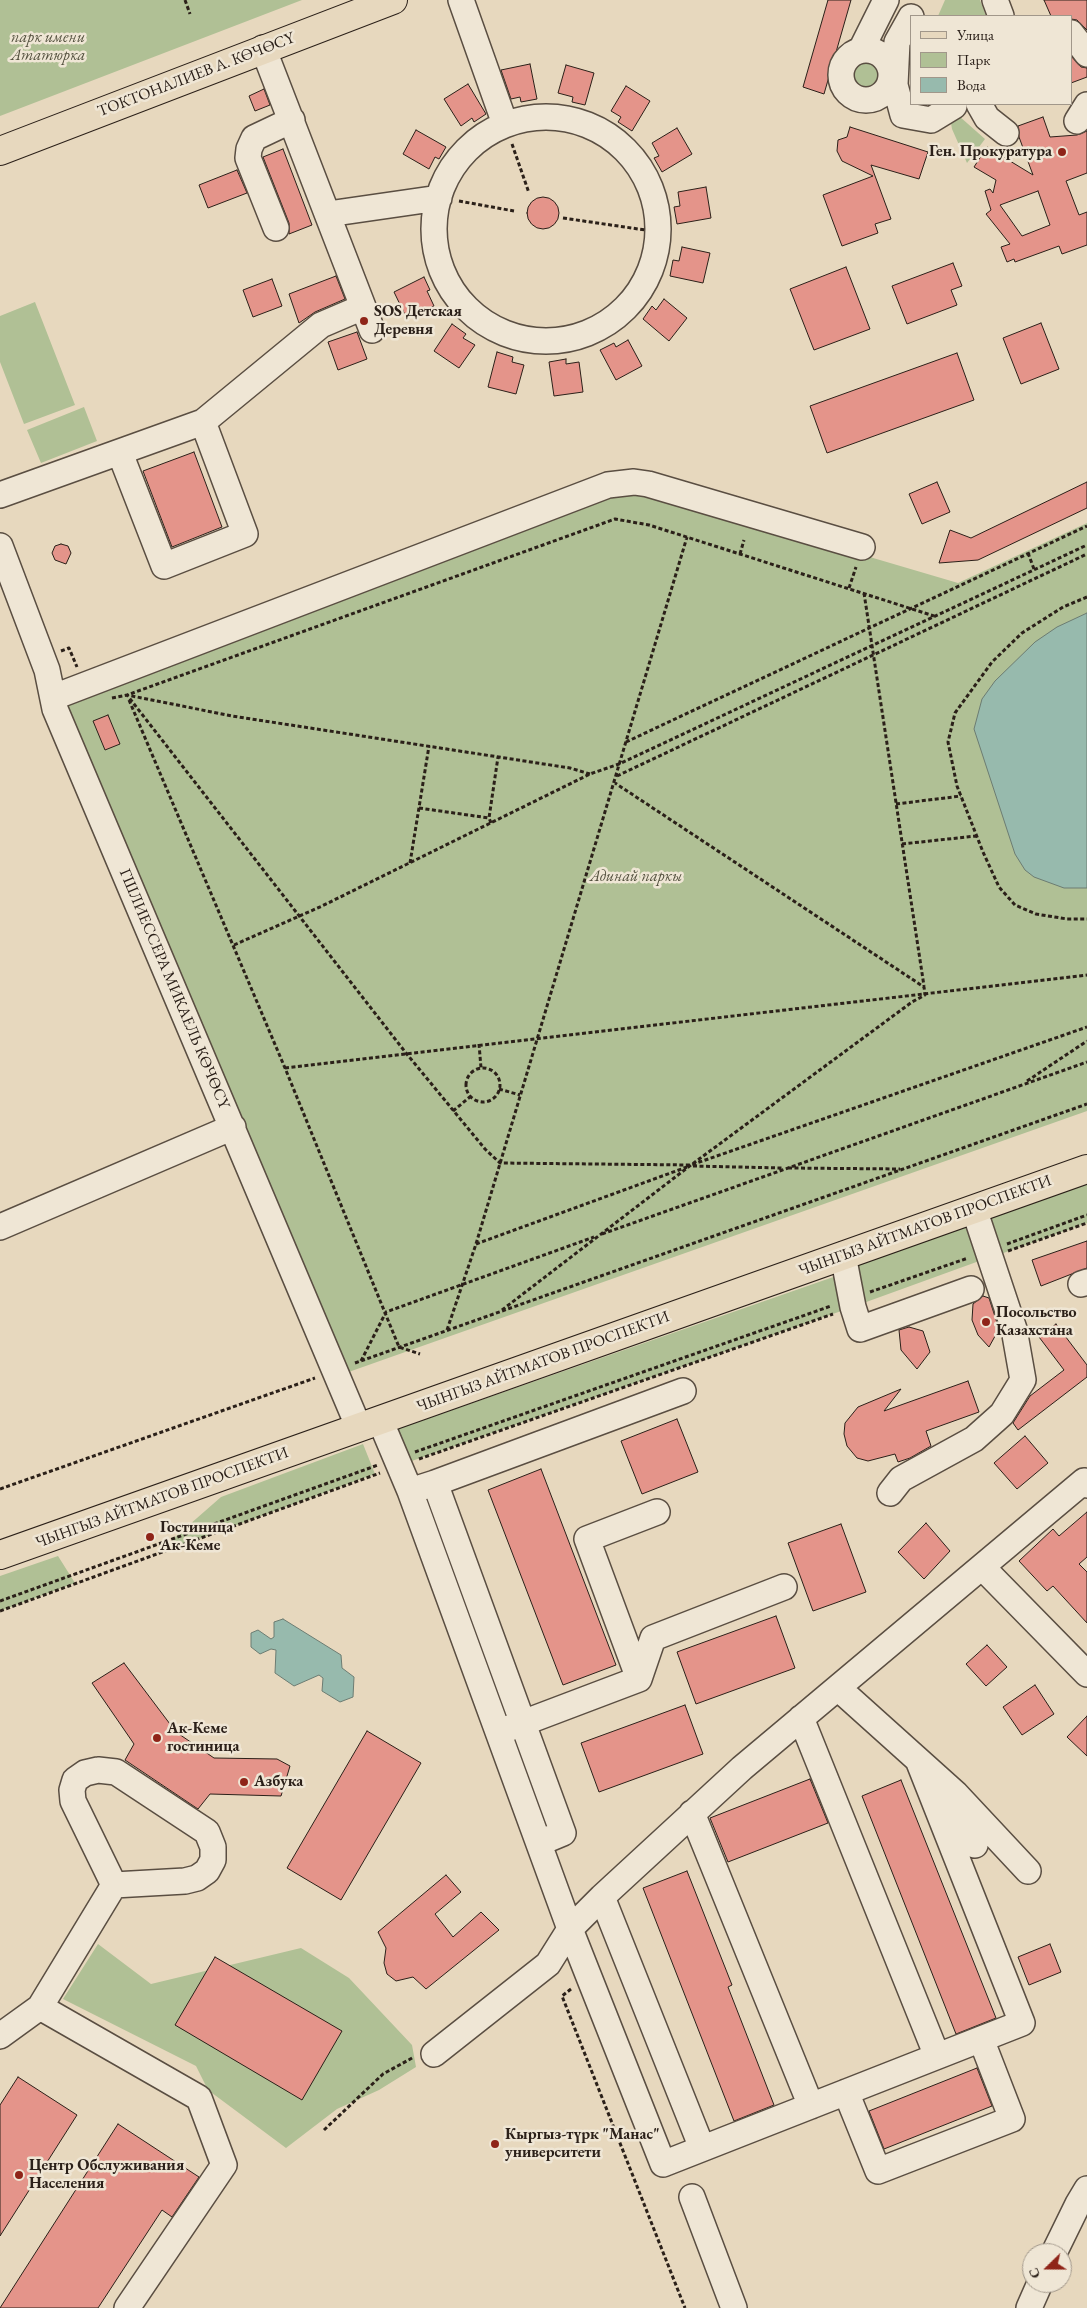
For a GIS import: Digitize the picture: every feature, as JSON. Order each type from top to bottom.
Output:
[{"type":"main road","name":"ТОКТОНАЛИЕВ А. КӨЧӨСҮ","points":[[0,151],[263,48],[392,0]]},
{"type":"main road","name":"ЧЫНГЫЗ АЙТМАТОВ ПРОСПЕКТИ","points":[[0,1555],[1087,1169]]},
{"type":"street","points":[[461,0],[505,124]]},
{"type":"street","points":[[861,50],[886,0]]},
{"type":"street","points":[[912,15],[920,0]]},
{"type":"street","points":[[995,0],[1001,15]]},
{"type":"street","points":[[910,19],[897,42],[895,85],[903,114],[931,120],[954,106]]},
{"type":"street","points":[[263,48],[372,330]]},
{"type":"street","points":[[980,105],[987,118],[1006,133]]},
{"type":"street","points":[[536,116],[567,118],[597,128],[623,146],[642,171],[655,200],[659,232],[654,259],[644,284],[628,306],[607,324],[582,336],[556,341],[529,340],[502,333],[479,319],[459,300],[444,277],[436,251],[434,224],[439,198],[448,173],[463,152],[482,136],[505,124],[536,116]]},
{"type":"street","points":[[276,228],[248,158],[249,148],[254,138],[292,120]]},
{"type":"street","points":[[328,214],[439,198]]},
{"type":"street","points":[[0,495],[203,422],[321,325],[363,307]]},
{"type":"street","points":[[120,453],[164,566],[245,534],[203,422]]},
{"type":"street","points":[[54,697],[608,485],[628,482],[648,484],[862,547]]},
{"type":"street","name":"ГШЛИЕССЕРА МИКАЕЛЬ КӨЧӨСҮ","points":[[0,546],[47,670],[54,697],[54,709],[233,1127],[369,1424],[398,1462],[410,1491],[570,1929],[663,2164],[702,2148]]},
{"type":"street","points":[[0,1228],[233,1127]]},
{"type":"street","points":[[890,1494],[901,1479],[974,1439],[1002,1414],[1023,1380],[1014,1329],[974,1208]]},
{"type":"street","points":[[843,1255],[852,1303],[860,1329],[971,1289]]},
{"type":"street","points":[[410,1491],[683,1390]]},
{"type":"street","points":[[434,2054],[548,1964],[570,1929],[602,1897],[692,1814],[801,1718],[1084,1482],[1087,1485]]},
{"type":"street","points":[[434,1483],[563,1833],[539,1843]]},
{"type":"street","points":[[639,1679],[587,1539],[657,1512]]},
{"type":"street","points":[[983,1568],[1087,1674]]},
{"type":"street","points":[[639,1679],[653,1638],[784,1587]]},
{"type":"street","points":[[498,1732],[639,1679]]},
{"type":"street","points":[[838,1688],[956,1794],[1028,1871]]},
{"type":"street","points":[[801,1718],[937,2056]]},
{"type":"street","points":[[602,1897],[702,2148],[1022,2023],[918,1760]]},
{"type":"street","points":[[98,1770],[116,1772],[207,1832],[213,1847],[213,1860],[207,1871],[197,1878],[185,1881],[114,1885],[73,1801],[72,1790],[75,1780],[85,1773],[98,1770]]},
{"type":"street","points":[[956,1794],[975,1845]]},
{"type":"street","points":[[692,1814],[810,2106]]},
{"type":"street","points":[[0,2036],[40,2007],[114,1885]]},
{"type":"street","points":[[40,2007],[199,2098],[224,2165],[127,2308]]},
{"type":"street","points":[[846,2092],[878,2171],[1012,2119],[981,2039]]},
{"type":"street","points":[[1059,2243],[1087,2189]]},
{"type":"street","points":[[692,2197],[734,2308]]},
{"type":"street","points":[[1029,2308],[1036,2293]]},
{"type":"path","points":[[185,0],[190,14]]},
{"type":"path","points":[[505,124],[529,193]]},
{"type":"path","points":[[439,198],[514,210]]},
{"type":"path","points":[[563,218],[659,232]]},
{"type":"path","points":[[127,695],[608,520],[631,520],[935,616]]},
{"type":"path","points":[[626,742],[1087,526]]},
{"type":"path","points":[[447,1330],[476,1244],[687,537]]},
{"type":"path","points":[[740,554],[744,540]]},
{"type":"path","points":[[234,946],[410,863],[590,774],[619,764],[1087,545]]},
{"type":"path","points":[[1028,553],[1034,569]]},
{"type":"path","points":[[617,776],[1087,554]]},
{"type":"path","points":[[864,593],[925,995]]},
{"type":"path","points":[[1087,597],[1063,607],[1022,634],[992,662],[955,713],[948,742],[961,796],[976,836],[999,887],[1016,905],[1036,914],[1067,919],[1087,919]]},
{"type":"path","points":[[59,652],[69,648],[79,673]]},
{"type":"path","points":[[127,695],[232,716],[570,768],[590,774]]},
{"type":"path","points":[[127,695],[406,1053],[485,1149],[500,1163],[903,1169]]},
{"type":"path","points":[[127,695],[285,1068],[399,1347]]},
{"type":"path","points":[[410,863],[429,746]]},
{"type":"path","points":[[491,823],[489,818],[498,757]]},
{"type":"path","points":[[615,783],[924,987]]},
{"type":"path","points":[[896,804],[961,796]]},
{"type":"path","points":[[419,808],[489,818]]},
{"type":"path","points":[[902,844],[976,836]]},
{"type":"path","points":[[285,1068],[537,1037],[1087,976]]},
{"type":"path","points":[[502,1310],[598,1235],[912,1002],[925,995]]},
{"type":"path","points":[[476,1244],[691,1166],[1087,1027]]},
{"type":"path","points":[[1022,1084],[1087,1041]]},
{"type":"path","points":[[479,1044],[481,1068]]},
{"type":"path","points":[[361,1361],[386,1312],[784,1168],[1087,1062]]},
{"type":"path","points":[[481,1068],[489,1069],[496,1074],[500,1081],[500,1089],[488,1101],[477,1101],[470,1096],[466,1086],[468,1078],[473,1071],[481,1068]]},
{"type":"path","points":[[500,1089],[520,1095]]},
{"type":"path","points":[[453,1111],[470,1096]]},
{"type":"path","points":[[353,1364],[1087,1104]]},
{"type":"path","points":[[0,1601],[398,1462],[453,1447],[988,1254],[1087,1215]]},
{"type":"path","points":[[988,1254],[1087,1223]]},
{"type":"path","points":[[0,1610],[398,1462],[450,1438],[852,1303]]},
{"type":"path","points":[[399,1347],[420,1354]]},
{"type":"path","points":[[0,1489],[323,1375]]},
{"type":"path","points":[[450,1438],[453,1447]]},
{"type":"path","points":[[590,1979],[570,1989],[562,1996],[685,2308]]},
{"type":"path","points":[[324,2130],[383,2074],[409,2057],[434,2054]]},
{"type":"green space","name":"парк имени Ататюрка","points":[[0,0],[302,0],[0,116]]},
{"type":"green space","points":[[945,0],[980,0],[986,15],[938,15]]},
{"type":"green space","points":[[861,59],[883,69],[877,85],[864,93],[858,91],[851,80]]},
{"type":"green space","points":[[959,116],[985,139],[967,163],[952,129],[951,123]]},
{"type":"green space","points":[[35,302],[75,405],[24,424],[0,362],[0,316]]},
{"type":"green space","points":[[84,407],[97,441],[41,463],[27,430]]},
{"type":"green space","name":"Адинай паркы","points":[[639,489],[958,583],[1087,523],[1087,1111],[343,1374],[62,702],[603,493]]},
{"type":"green space","points":[[1087,1181],[1087,1223],[995,1256],[983,1218]]},
{"type":"green space","points":[[971,1223],[982,1260],[858,1305],[852,1265]]},
{"type":"green space","points":[[839,1275],[847,1309],[406,1463],[395,1430]]},
{"type":"green space","points":[[363,1444],[375,1474],[177,1547],[173,1539],[221,1497]]},
{"type":"green space","points":[[58,1556],[75,1583],[0,1611],[0,1576]]},
{"type":"green space","points":[[98,1944],[151,1984],[301,1948],[349,1978],[412,2045],[416,2067],[379,2090],[337,2109],[286,2148],[208,2090],[196,2066],[63,1999]]},
{"type":"water","points":[[1087,613],[1087,888],[1064,888],[1034,877],[1025,870],[1015,854],[974,729],[982,699],[995,681],[1035,642],[1057,627]]},
{"type":"water","points":[[283,1619],[341,1655],[342,1668],[354,1677],[353,1697],[340,1702],[322,1691],[323,1678],[319,1675],[294,1686],[275,1673],[276,1650],[271,1649],[260,1654],[251,1647],[251,1633],[258,1630],[271,1639],[274,1637],[274,1622]]},
{"type":"building","points":[[828,0],[851,0],[824,94],[803,87]]},
{"type":"building","points":[[1044,0],[1087,0],[1087,30],[1077,20],[1072,19],[1072,15],[1051,15]]},
{"type":"building","points":[[1072,57],[1081,67],[1087,68],[1087,77],[1072,83]]},
{"type":"building","points":[[530,64],[537,99],[521,102],[520,97],[511,99],[501,70]]},
{"type":"building","points":[[566,65],[594,73],[585,105],[572,102],[573,97],[558,93]]},
{"type":"building","points":[[468,84],[486,114],[474,122],[472,118],[461,126],[444,99]]},
{"type":"building","points":[[626,86],[650,101],[632,131],[618,122],[621,117],[611,111]]},
{"type":"building","points":[[264,89],[270,105],[255,111],[249,96]]},
{"type":"building","points":[[1043,117],[1050,137],[1077,135],[1087,131],[1087,173],[1066,181],[1079,215],[1087,212],[1087,245],[1062,254],[1059,246],[1015,262],[1014,259],[1007,262],[1001,247],[1010,244],[986,214],[991,210],[985,191],[990,189],[993,193],[996,180],[974,167],[987,147],[1033,175],[1019,137],[1018,126]],"holes":[[[1038,191],[1050,225],[1022,236],[1000,205]]]},
{"type":"building","points":[[850,127],[928,152],[919,179],[871,165],[891,219],[875,224],[878,233],[842,246],[823,195],[873,176],[842,161],[837,151],[838,140],[847,137]]},
{"type":"building","points":[[677,128],[692,154],[662,172],[654,158],[659,156],[652,143]]},
{"type":"building","points":[[416,130],[446,147],[439,159],[435,157],[429,169],[403,154]]},
{"type":"building","points":[[283,149],[312,225],[289,234],[289,223],[263,157]]},
{"type":"building","points":[[237,170],[247,193],[208,208],[199,185]]},
{"type":"building","points":[[706,187],[711,218],[677,224],[674,207],[680,206],[678,192]]},
{"type":"building","points":[[543,197],[549,198],[554,202],[558,207],[558,219],[554,224],[549,228],[543,229],[537,228],[532,224],[528,219],[527,213],[528,207],[532,202],[537,198]]},
{"type":"building","points":[[682,247],[710,253],[703,283],[670,276],[673,260],[679,261]]},
{"type":"building","points":[[953,263],[962,286],[951,290],[957,305],[907,324],[892,286]]},
{"type":"building","points":[[846,267],[870,329],[814,350],[790,289]]},
{"type":"building","points":[[336,276],[345,299],[315,312],[299,323],[289,294]]},
{"type":"building","points":[[424,277],[430,290],[427,291],[434,306],[407,319],[394,292]]},
{"type":"building","points":[[272,279],[282,306],[253,317],[243,290]]},
{"type":"building","points":[[664,299],[687,318],[669,341],[643,319],[652,306],[656,310]]},
{"type":"building","points":[[1041,323],[1059,369],[1021,384],[1003,338]]},
{"type":"building","points":[[452,324],[466,334],[463,338],[475,345],[459,368],[434,351]]},
{"type":"building","points":[[357,332],[367,359],[338,370],[328,342]]},
{"type":"building","points":[[628,340],[642,366],[616,380],[600,350],[614,343],[616,347]]},
{"type":"building","points":[[497,352],[513,357],[512,362],[524,365],[516,394],[488,387]]},
{"type":"building","points":[[957,353],[974,400],[827,453],[810,406]]},
{"type":"building","points":[[566,359],[566,364],[579,362],[583,392],[554,396],[549,362]]},
{"type":"building","points":[[194,452],[222,527],[172,547],[143,471]]},
{"type":"building","points":[[937,482],[950,512],[922,524],[909,494]]},
{"type":"building","points":[[1087,482],[1087,508],[978,560],[939,563],[950,530],[971,538]]},
{"type":"building","points":[[61,544],[68,546],[71,553],[66,564],[55,560],[52,553],[55,546]]},
{"type":"building","points":[[108,715],[120,744],[105,750],[93,721]]},
{"type":"building","points":[[1087,1241],[1087,1268],[1041,1286],[1032,1260]]},
{"type":"building","name":"Посольство Казахстана","points":[[983,1296],[989,1298],[999,1329],[989,1347],[978,1335],[972,1320],[973,1304]]},
{"type":"building","points":[[1056,1324],[1087,1365],[1087,1377],[1018,1430],[1013,1423],[1030,1396],[1064,1370],[1039,1337]]},
{"type":"building","points":[[909,1327],[923,1331],[930,1352],[917,1369],[901,1350],[899,1330]]},
{"type":"building","points":[[968,1381],[979,1412],[926,1431],[931,1446],[910,1458],[898,1462],[895,1454],[868,1461],[857,1458],[847,1446],[844,1434],[845,1423],[858,1407],[901,1389],[884,1411]]},
{"type":"building","points":[[677,1419],[698,1472],[642,1494],[621,1441]]},
{"type":"building","points":[[1025,1436],[1048,1463],[1017,1489],[994,1463]]},
{"type":"building","points":[[541,1469],[616,1665],[563,1685],[488,1490]]},
{"type":"building","points":[[1087,1512],[1087,1557],[1079,1564],[1087,1572],[1087,1623],[1053,1586],[1047,1591],[1019,1561],[1053,1529],[1059,1536]]},
{"type":"building","points":[[926,1523],[950,1551],[924,1579],[898,1552]]},
{"type":"building","points":[[841,1524],[866,1592],[813,1611],[788,1543]]},
{"type":"building","points":[[776,1616],[795,1668],[696,1704],[677,1652]]},
{"type":"building","points":[[987,1645],[1007,1667],[986,1686],[966,1664]]},
{"type":"building","name":"Ак-Кеме гостиница","points":[[124,1663],[176,1732],[214,1758],[277,1759],[290,1766],[281,1796],[210,1794],[198,1809],[125,1760],[134,1744],[92,1683]]},
{"type":"building","points":[[1035,1685],[1054,1714],[1022,1735],[1003,1707]]},
{"type":"building","points":[[685,1705],[703,1754],[599,1792],[581,1743]]},
{"type":"building","points":[[1087,1716],[1087,1756],[1067,1737]]},
{"type":"building","points":[[367,1731],[421,1763],[341,1900],[287,1868]]},
{"type":"building","points":[[810,1779],[828,1823],[728,1862],[710,1818]]},
{"type":"building","points":[[901,1780],[996,2018],[956,2034],[862,1796]]},
{"type":"building","points":[[687,1871],[732,1985],[728,1987],[774,2105],[734,2121],[643,1888]]},
{"type":"building","points":[[446,1875],[461,1892],[435,1914],[453,1937],[481,1912],[499,1930],[426,1989],[413,1977],[396,1981],[387,1974],[384,1963],[386,1948],[378,1932]]},
{"type":"building","points":[[1050,1944],[1061,1972],[1029,1985],[1018,1957]]},
{"type":"building","points":[[215,1957],[342,2031],[302,2100],[175,2025]]},
{"type":"building","points":[[977,2068],[992,2106],[884,2149],[869,2111]]},
{"type":"building","name":"Центр Обслуживания Населения","points":[[18,2077],[77,2115],[0,2236],[0,2105]]},
{"type":"building","points":[[118,2124],[199,2177],[172,2217],[162,2210],[98,2308],[0,2308]]},
{"type":"place","name":"Ген. Прокуратура","points":[[1062,152]]},
{"type":"place","name":"SOS Детская Деревня","points":[[364,321]]},
{"type":"place","name":"Посольство Казахстана","points":[[986,1322]]},
{"type":"place","name":"Гостиница Ак-Кеме","points":[[150,1537]]},
{"type":"place","name":"Ак-Кеме гостиница","points":[[157,1738]]},
{"type":"place","name":"Азбука","points":[[244,1782]]},
{"type":"place","name":"Кыргыз-түрк \"Манас\" университети","points":[[495,2144]]},
{"type":"place","name":"Центр Обслуживания Населения","points":[[19,2175]]}]
